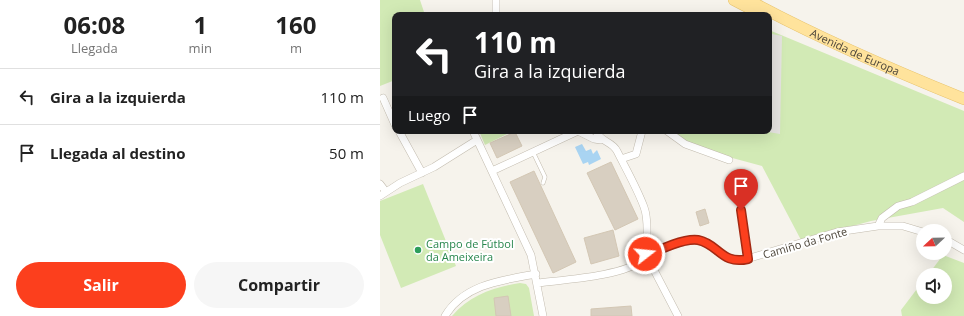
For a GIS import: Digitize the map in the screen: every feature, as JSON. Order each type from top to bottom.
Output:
[{"type":"main road","points":[[734,0],[756,12]]},
{"type":"main road","name":"Avenida de Europa","points":[[748,0],[770,12]]},
{"type":"main road","name":"Avenida de Europa","points":[[772,13],[808,32],[847,50],[964,99]]},
{"type":"main road","name":"Avenida de Europa","points":[[772,21],[856,62],[964,106]]},
{"type":"street","points":[[496,0],[496,12]]},
{"type":"street","points":[[383,98],[392,118]]},
{"type":"street","points":[[401,134],[422,173]]},
{"type":"street","points":[[474,134],[532,255],[543,316]]},
{"type":"street","points":[[492,171],[572,134]]},
{"type":"street","points":[[538,283],[587,278],[632,266],[641,261],[645,254],[646,214],[616,148],[602,140],[594,139],[584,134]]},
{"type":"street","points":[[598,134],[602,140]]},
{"type":"street","points":[[621,159],[636,154],[641,134]]},
{"type":"street","points":[[671,134],[685,144],[729,160]]},
{"type":"street","points":[[380,184],[383,194],[422,173],[477,140]]},
{"type":"street","points":[[878,226],[882,218],[898,206],[912,202],[964,176]]},
{"type":"street","points":[[741,210],[748,259]]},
{"type":"street","name":"Camiño da Fonte","points":[[645,254],[649,255],[672,245],[698,240],[704,242],[726,258],[734,261],[748,259],[836,232],[878,226],[903,226],[916,230]]},
{"type":"street","points":[[952,243],[964,250]]},
{"type":"street","points":[[641,261],[654,270],[678,316]]},
{"type":"street","points":[[445,316],[458,300],[477,288],[497,282],[536,274]]},
{"type":"lane","points":[[533,152],[545,177],[543,183]]},
{"type":"green space","points":[[380,0],[420,0],[424,12],[392,12],[392,81],[380,86]]},
{"type":"green space","points":[[772,31],[964,111],[964,222],[943,208],[871,221],[801,240],[762,166],[688,146],[666,134],[772,134]]},
{"type":"green space","points":[[480,134],[507,134],[485,145]]},
{"type":"green space","name":"Campo de Fútbol da Ameixeira","points":[[423,184],[456,266],[401,288],[380,235],[380,201]]},
{"type":"green space","points":[[952,258],[964,263],[964,316],[902,316],[901,310],[916,290],[916,304],[952,304],[952,268],[933,268],[939,260],[952,260]]},
{"type":"green space","points":[[520,283],[526,284],[529,288],[534,316],[452,316],[475,297],[483,293]]},
{"type":"shaded area","points":[[772,34],[782,36],[780,134],[772,133]]},
{"type":"water","points":[[582,144],[586,151],[591,149],[593,154],[597,150],[601,159],[589,165],[588,162],[583,164],[575,147]]},
{"type":"building","points":[[510,134],[516,134],[522,146],[497,158],[490,143]]},
{"type":"building","points":[[611,162],[638,219],[615,230],[587,173]]},
{"type":"building","points":[[534,171],[576,262],[553,273],[510,182]]},
{"type":"building","points":[[705,209],[709,223],[700,226],[696,212]]},
{"type":"building","points":[[613,230],[619,256],[591,264],[584,238]]},
{"type":"building","points":[[508,296],[511,316],[496,316],[494,298]]},
{"type":"building","points":[[631,306],[632,316],[591,316],[591,309]]},
{"type":"place","name":"Campo de Fútbol da Ameixeira","points":[[418,250]]},
{"type":"route","points":[[645,254],[649,255],[672,245],[698,240],[704,242],[726,258],[734,261],[748,259],[741,210]]}]
